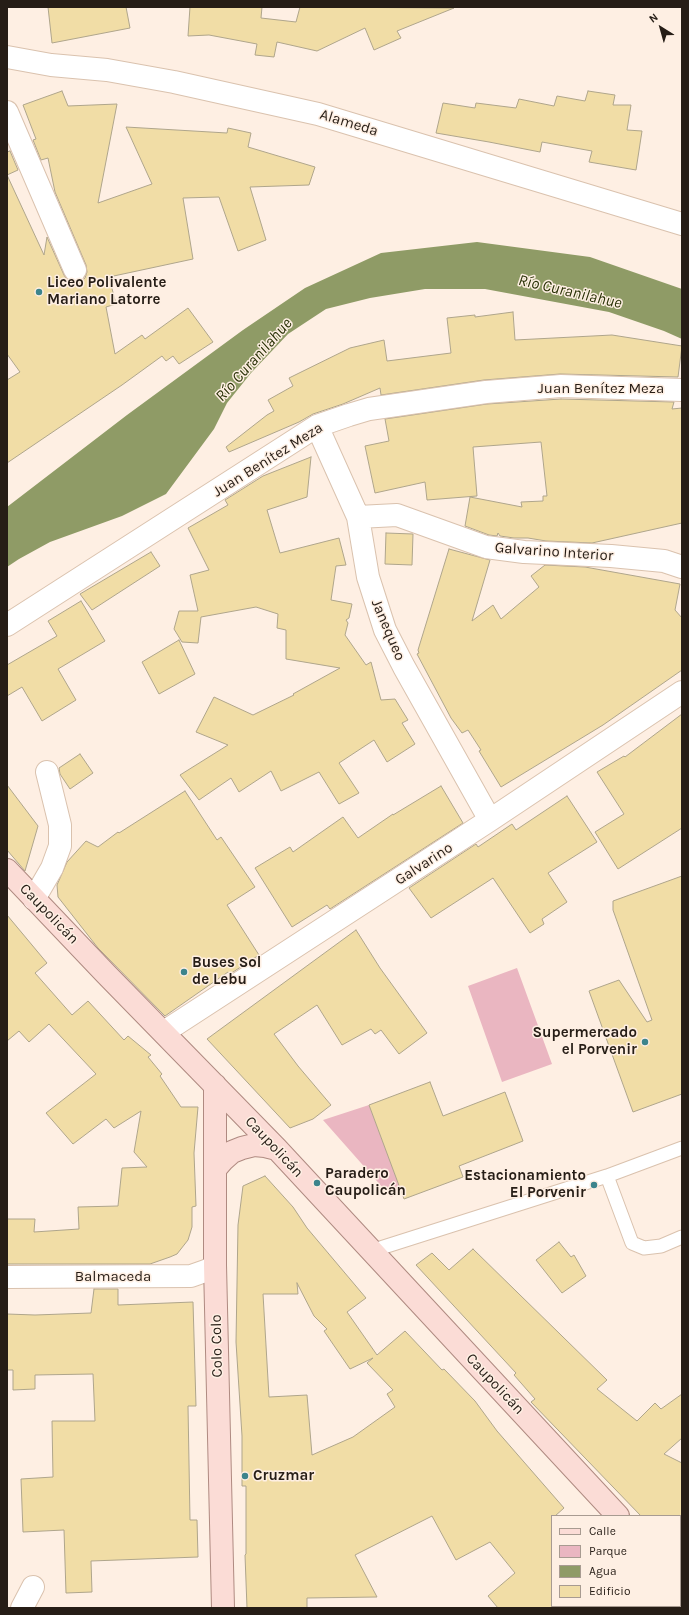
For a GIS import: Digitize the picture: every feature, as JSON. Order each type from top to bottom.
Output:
[{"type":"main road","name":"Caupolicán","points":[[7,870],[277,1149],[617,1515]]},
{"type":"main road","name":"Colo Colo","points":[[215,1085],[215,1265],[223,1608]]},
{"type":"main road","points":[[216,1168],[232,1152],[242,1148],[254,1145],[277,1149]]},
{"type":"street","name":"Alameda","points":[[7,57],[51,64],[107,70],[174,82],[318,114],[682,224]]},
{"type":"street","points":[[7,112],[75,270]]},
{"type":"street","name":"Juan Benítez Meza","points":[[7,625],[317,426],[369,409],[486,392],[561,386],[682,390]]},
{"type":"street","name":"Janequeo","points":[[317,426],[358,517],[368,578],[385,630],[404,667],[490,820]]},
{"type":"street","name":"Galvarino Interior","points":[[358,517],[396,515],[486,547],[524,552],[611,556],[664,561],[682,567]]},
{"type":"street","name":"Galvarino","points":[[164,1032],[490,820],[682,692]]},
{"type":"street","points":[[34,899],[52,868],[60,846],[60,825],[48,772]]},
{"type":"street","name":"Balmaceda","points":[[7,1277],[191,1276],[208,1270],[215,1265]]},
{"type":"street","points":[[22,1608],[33,1587]]},
{"type":"lane","points":[[371,1251],[607,1176],[682,1148]]},
{"type":"lane","points":[[607,1176],[632,1243],[644,1248],[662,1246],[682,1237]]},
{"type":"green space","points":[[517,968],[552,1064],[502,1082],[468,986]]},
{"type":"green space","points":[[369,1105],[402,1192],[391,1197],[323,1120]]},
{"type":"water","name":"Río Curanilahue","points":[[477,242],[590,257],[682,289],[682,339],[664,331],[609,312],[485,289],[425,289],[370,298],[326,309],[288,334],[251,373],[227,403],[214,429],[166,494],[122,516],[50,542],[7,567],[7,507],[127,415],[243,330],[305,288],[381,253]]},
{"type":"building","points":[[48,7],[126,7],[130,28],[52,43]]},
{"type":"building","points":[[190,7],[262,7],[261,18],[296,22],[300,7],[454,8],[397,31],[401,38],[374,50],[365,28],[317,51],[277,42],[274,57],[255,55],[257,44],[209,35],[188,36]]},
{"type":"building","points":[[62,91],[68,106],[117,104],[98,203],[152,184],[126,127],[227,133],[228,128],[251,133],[248,147],[315,167],[309,185],[250,187],[266,240],[238,251],[219,197],[183,198],[193,259],[109,277],[116,304],[106,307],[115,354],[142,335],[145,339],[188,308],[213,342],[179,364],[173,356],[166,361],[162,356],[7,463],[7,380],[20,372],[7,354],[7,175],[44,255],[47,237],[67,280],[80,282],[85,278],[87,272],[86,265],[55,192],[48,158],[41,160],[33,140],[36,139],[23,105]]},
{"type":"building","points":[[588,91],[615,95],[613,105],[631,105],[627,130],[642,131],[636,170],[589,162],[592,151],[542,142],[540,152],[436,133],[443,103],[475,108],[476,103],[516,108],[519,99],[554,106],[557,96],[585,101]]},
{"type":"building","points":[[10,151],[18,170],[7,175],[7,152]]},
{"type":"building","points":[[513,312],[515,340],[612,335],[682,346],[678,377],[560,374],[484,380],[381,395],[380,388],[343,404],[313,414],[299,422],[229,452],[226,447],[274,411],[268,400],[293,386],[289,378],[350,348],[384,340],[387,361],[451,353],[447,318],[475,315],[475,317]]},
{"type":"building","points":[[561,399],[674,402],[672,409],[682,408],[682,523],[592,543],[514,538],[500,536],[498,533],[497,536],[489,535],[465,526],[470,497],[522,507],[521,502],[543,501],[543,496],[547,496],[541,442],[473,447],[477,496],[427,500],[425,482],[375,493],[365,446],[389,441],[385,419],[487,404]]},
{"type":"building","points":[[311,457],[307,497],[267,510],[280,553],[339,538],[346,565],[336,566],[331,600],[352,604],[349,618],[346,620],[348,623],[345,635],[366,665],[371,662],[381,700],[395,699],[408,720],[402,723],[415,744],[387,762],[374,740],[339,763],[359,793],[339,804],[319,772],[281,791],[271,771],[239,792],[231,778],[199,800],[180,775],[228,745],[196,732],[214,697],[253,715],[294,695],[293,694],[340,668],[286,659],[286,630],[277,628],[278,614],[256,607],[201,617],[198,643],[182,642],[174,629],[179,611],[198,611],[190,575],[209,570],[188,528],[228,505],[225,500],[263,476]]},
{"type":"building","points":[[386,533],[413,534],[412,565],[385,564]]},
{"type":"building","points":[[449,549],[490,560],[472,621],[493,605],[501,619],[539,587],[531,576],[545,565],[585,567],[680,584],[675,610],[682,618],[682,670],[603,725],[501,787],[479,751],[481,750],[468,730],[462,733],[451,718],[417,654],[419,653],[418,650]]},
{"type":"building","points":[[151,552],[160,566],[92,610],[80,594]]},
{"type":"building","points":[[81,601],[105,641],[58,669],[76,700],[42,721],[22,687],[7,696],[7,665],[57,636],[48,621]]},
{"type":"building","points":[[179,640],[195,674],[159,694],[142,662]]},
{"type":"building","points":[[682,714],[682,828],[618,869],[595,832],[624,814],[597,772],[624,756],[625,757]]},
{"type":"building","points":[[80,754],[93,773],[70,789],[60,774],[59,768]]},
{"type":"building","points":[[7,785],[38,826],[25,871],[7,850]]},
{"type":"building","points":[[441,786],[463,823],[330,909],[327,905],[292,927],[255,868],[290,847],[293,852],[343,817],[358,838],[393,814]]},
{"type":"building","points":[[185,791],[217,840],[221,837],[255,887],[227,905],[259,955],[230,974],[228,972],[165,1016],[98,948],[58,897],[57,885],[67,862],[86,841],[98,847],[118,832],[119,833]]},
{"type":"building","points":[[567,796],[597,842],[548,873],[567,902],[542,919],[544,924],[530,933],[493,878],[431,918],[409,888],[476,844],[478,847],[512,824],[516,830]]},
{"type":"building","name":"Supermercado el Porvenir","points":[[682,876],[682,1094],[633,1112],[589,991],[619,980],[647,1022],[652,1020],[613,910],[613,901]]},
{"type":"building","points":[[7,915],[47,963],[35,973],[72,1015],[88,1001],[124,1040],[128,1036],[151,1055],[148,1057],[162,1074],[160,1076],[181,1107],[198,1107],[194,1153],[196,1206],[192,1207],[192,1227],[188,1240],[177,1254],[150,1264],[7,1264],[7,1219],[35,1219],[34,1232],[79,1229],[78,1207],[118,1206],[122,1168],[147,1167],[134,1152],[141,1111],[114,1128],[106,1119],[73,1144],[46,1113],[96,1074],[49,1024],[29,1042],[19,1031],[7,1041]]},
{"type":"building","points":[[356,930],[380,968],[427,1033],[399,1054],[381,1030],[375,1034],[371,1029],[342,1045],[317,1005],[274,1034],[298,1066],[331,1105],[313,1119],[290,1128],[207,1039]]},
{"type":"building","points":[[430,1082],[443,1116],[505,1092],[523,1141],[459,1166],[463,1177],[404,1199],[369,1105]]},
{"type":"building","points":[[265,1176],[293,1207],[307,1228],[366,1298],[347,1312],[377,1355],[405,1331],[442,1370],[444,1369],[475,1401],[497,1431],[564,1508],[556,1515],[551,1515],[552,1608],[498,1608],[488,1596],[515,1573],[490,1542],[456,1560],[432,1516],[355,1555],[377,1597],[307,1598],[307,1608],[247,1608],[245,1555],[246,1486],[242,1486],[242,1436],[236,1342],[238,1225],[243,1186]],"holes":[[[297,1283],[314,1316],[327,1329],[324,1331],[350,1369],[373,1358],[367,1363],[393,1390],[387,1394],[395,1407],[353,1437],[312,1455],[307,1395],[269,1397],[263,1294],[298,1294]]]},
{"type":"building","points":[[559,1242],[571,1257],[574,1255],[586,1276],[562,1293],[536,1260]]},
{"type":"building","points":[[473,1249],[607,1380],[597,1389],[637,1421],[655,1403],[661,1409],[682,1394],[682,1438],[664,1454],[682,1463],[682,1516],[640,1515],[531,1402],[535,1399],[514,1375],[516,1373],[416,1265],[432,1253],[449,1270]]},
{"type":"building","points":[[94,1289],[118,1289],[118,1305],[193,1302],[196,1406],[188,1406],[190,1520],[197,1520],[198,1557],[91,1561],[92,1592],[66,1593],[64,1530],[23,1532],[21,1479],[53,1477],[52,1421],[95,1421],[93,1374],[35,1375],[35,1389],[13,1390],[13,1370],[7,1370],[7,1314],[35,1315],[91,1313]]},
{"type":"place","name":"Liceo Polivalente Mariano Latorre","points":[[39,292]]},
{"type":"place","name":"Buses Sol de Lebu","points":[[184,972]]},
{"type":"place","name":"Supermercado el Porvenir","points":[[645,1042]]},
{"type":"place","name":"Paradero Caupolicán","points":[[317,1183]]},
{"type":"place","name":"Estacionamiento El Porvenir","points":[[594,1185]]},
{"type":"place","name":"Cruzmar","points":[[245,1476]]}]
